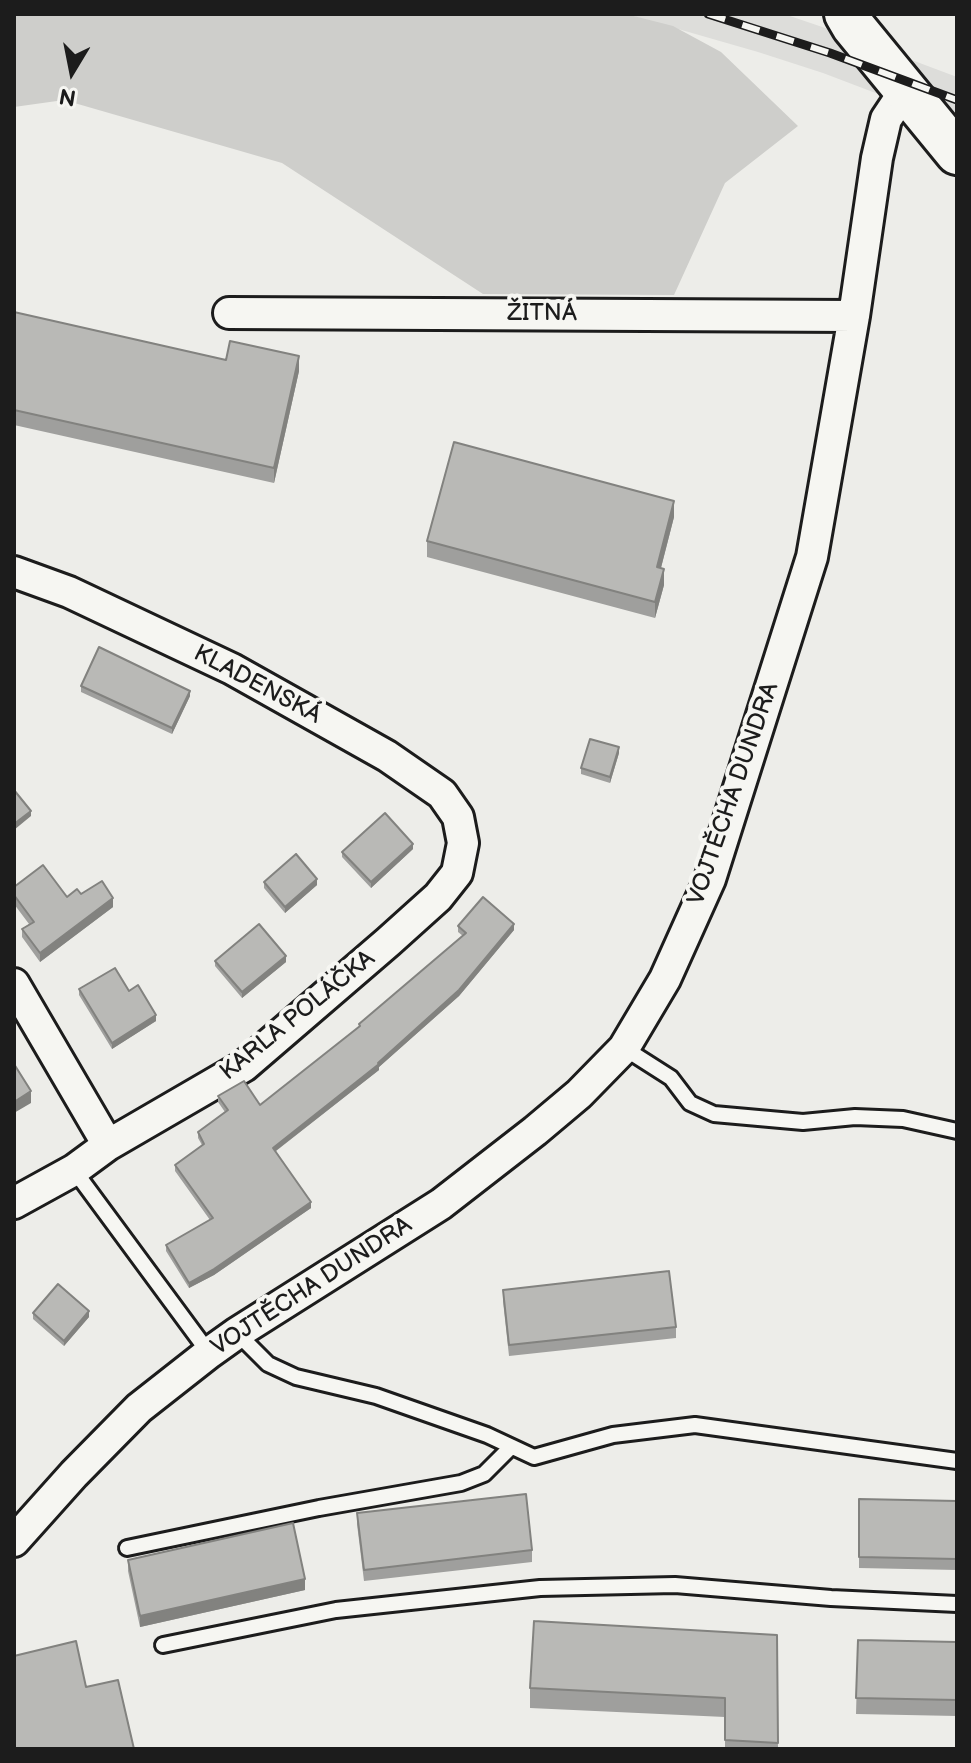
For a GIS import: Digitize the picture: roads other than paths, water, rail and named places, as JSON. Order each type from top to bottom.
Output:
[{"type":"main road","points":[[846,14],[957,153]]},
{"type":"street","name":"VOJTĚCHA DUNDRA","points":[[14,1541],[139,1408],[237,1333],[441,1204],[568,1104],[624,1048],[665,979],[710,879],[812,557],[854,316],[877,158],[886,119],[906,89]]},
{"type":"street","name":"ŽITNÁ","points":[[229,313],[854,316]]},
{"type":"street","name":"KLADENSKÁ","points":[[14,572],[69,592],[232,669],[387,756],[442,794],[458,817],[463,843]]},
{"type":"street","name":"KARLA POLÁČKA","points":[[14,1203],[244,1066],[438,897],[457,873],[463,843]]},
{"type":"street","points":[[14,984],[108,1145]]},
{"type":"lane","points":[[624,1048],[671,1078],[690,1103],[714,1114],[803,1122],[855,1117],[903,1119],[957,1131]]},
{"type":"lane","points":[[74,1170],[209,1353]]},
{"type":"lane","points":[[237,1333],[268,1364],[296,1377],[376,1396],[487,1435],[534,1457],[613,1435],[695,1425],[957,1461]]},
{"type":"lane","points":[[127,1548],[319,1508],[461,1483],[484,1474],[511,1447]]},
{"type":"lane","points":[[163,1645],[336,1610],[540,1588],[675,1585],[831,1598],[957,1604]]},
{"type":"railway","points":[[708,14],[830,53],[957,100]]}]
